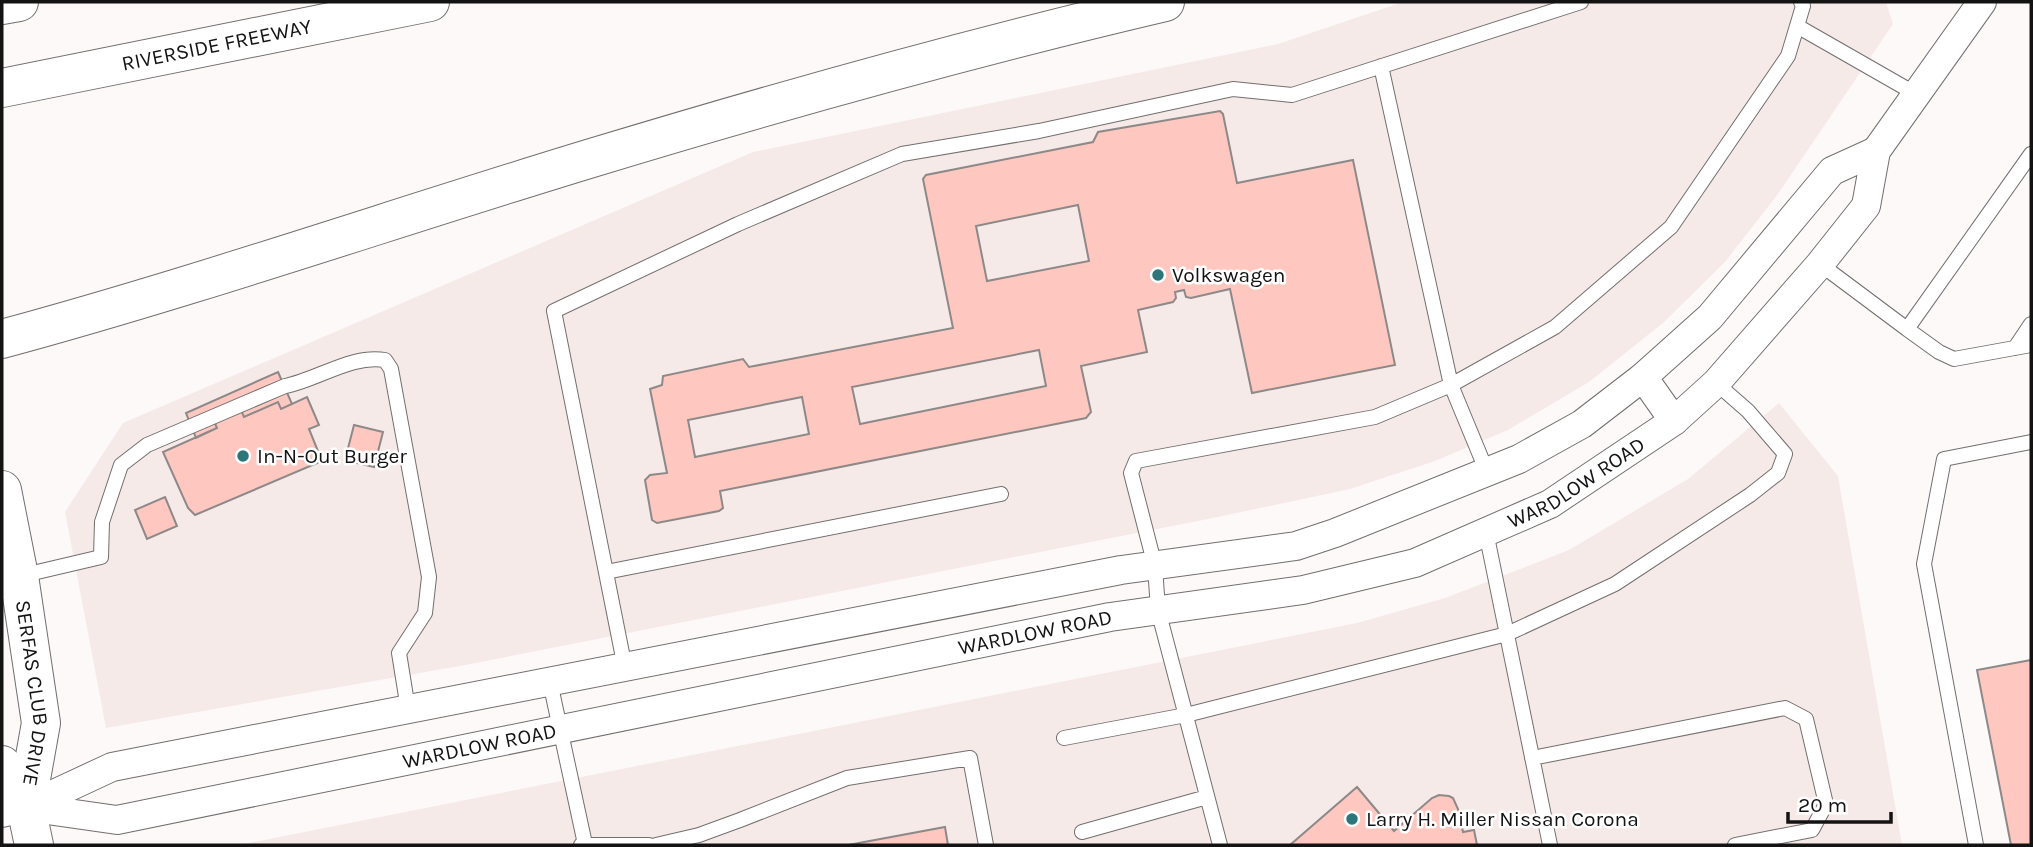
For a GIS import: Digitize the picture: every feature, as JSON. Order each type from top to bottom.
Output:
[{"type":"main road","points":[[2,5],[19,2]]},
{"type":"main road","name":"RIVERSIDE FREEWAY","points":[[2,88],[430,2]]},
{"type":"main road","points":[[2,340],[794,98],[1165,2]]},
{"type":"main road","name":"SERFAS CLUB DRIVE","points":[[2,490],[19,576],[41,723],[14,810]]},
{"type":"main road","name":"SERFAS CLUB DRIVE","points":[[2,765],[14,810]]},
{"type":"main road","points":[[14,810],[34,845]]},
{"type":"street","name":"WARDLOW ROAD","points":[[14,810],[117,820],[1110,617],[1303,590],[1415,563],[1550,504],[1674,421],[1716,383],[1820,264],[1866,206],[1876,151],[1982,2]]},
{"type":"street","points":[[14,810],[112,767],[1121,570],[1296,546],[1335,533],[1519,459],[1582,424],[1643,377],[1710,317],[1832,171],[1876,151]]},
{"type":"street","points":[[1643,377],[1674,421]]},
{"type":"lane","points":[[625,668],[554,310],[738,224],[902,154],[1039,131],[1233,89],[1292,95],[1581,2]]},
{"type":"lane","points":[[1220,845],[1158,610],[1155,566],[1130,473],[1136,461],[1375,417],[1451,385],[1555,327],[1671,227],[1788,57],[1803,6],[1801,2]]},
{"type":"lane","points":[[1797,26],[1916,94]]},
{"type":"lane","points":[[1381,66],[1451,385],[1487,472]]},
{"type":"lane","points":[[1907,329],[2031,154]]},
{"type":"lane","points":[[1820,264],[1939,352],[1954,359],[2031,345]]},
{"type":"lane","points":[[2015,348],[2031,324]]},
{"type":"lane","points":[[19,576],[101,557],[102,522],[121,465],[146,445],[285,386],[302,383],[341,367],[375,358],[385,360],[391,369],[429,577],[425,613],[399,653],[408,709]]},
{"type":"lane","points":[[1063,738],[1186,715],[1507,634],[1615,584],[1750,495],[1778,473],[1785,454],[1748,411],[1716,383]]},
{"type":"lane","points":[[1976,845],[1924,564],[1944,459],[2031,442]]},
{"type":"lane","points":[[606,572],[1001,494]]},
{"type":"lane","points":[[1486,532],[1550,845]]},
{"type":"lane","points":[[550,682],[583,845],[649,845]]},
{"type":"lane","points":[[1532,758],[1785,708],[1806,719],[1826,804],[1812,830],[1735,845]]},
{"type":"lane","points":[[656,845],[699,835],[847,778],[970,758],[986,845]]},
{"type":"lane","points":[[1082,832],[1207,797]]},
{"type":"shaded area","points":[[1403,2],[1886,2],[1893,24],[1778,194],[1725,262],[1663,323],[1589,382],[1508,430],[1435,461],[1350,489],[1213,518],[460,666],[106,728],[65,512],[123,423],[753,152],[1278,44]]},
{"type":"shaded area","points":[[1779,403],[1838,476],[1902,845],[239,845],[1357,623],[1445,598],[1569,550],[1688,479]]},
{"type":"building","points":[[1220,111],[1223,114],[1237,183],[1353,160],[1395,365],[1252,393],[1230,289],[1191,298],[1186,297],[1184,290],[1175,292],[1176,298],[1173,302],[1138,310],[1147,352],[1081,366],[1091,412],[1086,418],[720,491],[723,508],[719,511],[657,523],[652,520],[645,480],[650,475],[667,473],[650,389],[662,385],[663,376],[743,359],[749,367],[953,328],[923,179],[926,175],[1093,142],[1098,132]],"holes":[[[1078,205],[1089,261],[987,281],[976,226]],[[1039,350],[1046,386],[860,424],[852,387]],[[802,397],[809,434],[695,457],[688,420]]]},
{"type":"building","points":[[278,372],[292,404],[281,409],[278,402],[244,417],[241,410],[214,421],[217,428],[196,438],[186,413]]},
{"type":"building","name":"In-N-Out Burger","points":[[307,397],[319,425],[309,429],[322,461],[195,515],[188,508],[163,452],[217,428],[214,421],[241,410],[244,417],[278,402],[281,409]]},
{"type":"building","points":[[354,425],[383,432],[374,467],[345,460]]},
{"type":"building","points":[[165,497],[177,526],[147,539],[135,510]]},
{"type":"building","points":[[2031,660],[2031,845],[2011,845],[1977,670]]},
{"type":"building","name":"Larry H. Miller Nissan Corona","points":[[1357,787],[1394,831],[1432,798],[1439,795],[1449,796],[1453,798],[1458,809],[1463,832],[1474,830],[1477,845],[1290,845]]},
{"type":"building","points":[[945,827],[948,845],[848,845]]},
{"type":"place","name":"Volkswagen","points":[[1158,275]]},
{"type":"place","name":"In-N-Out Burger","points":[[243,456]]},
{"type":"place","name":"Larry H. Miller Nissan Corona","points":[[1352,819]]}]
